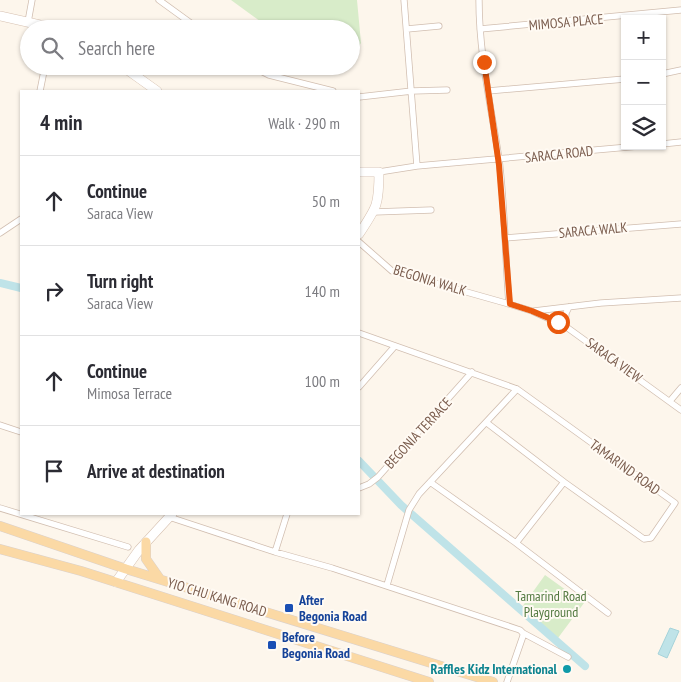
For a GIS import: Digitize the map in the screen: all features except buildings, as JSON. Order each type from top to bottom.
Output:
[{"type":"main road","name":"YIO CHU KANG ROAD","points":[[0,526],[126,569],[493,682]]},
{"type":"main road","points":[[146,542],[146,559],[160,579]]},
{"type":"main road","name":"YIO CHU KANG ROAD","points":[[0,549],[116,582],[429,682]]},
{"type":"street","points":[[28,20],[32,0]]},
{"type":"street","points":[[160,0],[187,20]]},
{"type":"street","points":[[404,0],[417,166]]},
{"type":"street","points":[[479,0],[480,29],[499,160],[510,304]]},
{"type":"street","name":"MIMOSA PLACE","points":[[646,15],[681,10]]},
{"type":"street","points":[[0,16],[20,20]]},
{"type":"street","name":"MIMOSA PLACE","points":[[480,29],[621,18]]},
{"type":"street","points":[[406,29],[439,26]]},
{"type":"street","points":[[666,73],[681,70]]},
{"type":"street","points":[[40,90],[43,75]]},
{"type":"street","points":[[135,75],[156,90]]},
{"type":"street","points":[[269,75],[328,90]]},
{"type":"street","points":[[488,92],[621,79]]},
{"type":"street","points":[[360,97],[412,91],[447,90]]},
{"type":"street","points":[[666,144],[681,142]]},
{"type":"street","name":"SARACA ROAD","points":[[360,172],[378,172],[417,166],[621,148]]},
{"type":"street","points":[[360,233],[378,203],[378,172]]},
{"type":"street","points":[[374,212],[431,210]]},
{"type":"street","points":[[0,233],[20,220]]},
{"type":"street","name":"SARACA WALK","points":[[505,238],[681,224]]},
{"type":"street","name":"BEGONIA WALK","points":[[360,243],[392,271],[510,304]]},
{"type":"street","points":[[532,311],[601,303],[681,298]]},
{"type":"street","name":"SARACA VIEW","points":[[510,304],[532,311],[565,326],[681,410]]},
{"type":"street","points":[[565,326],[569,307]]},
{"type":"street","points":[[360,333],[516,389],[487,423],[419,494],[409,510],[387,585]]},
{"type":"street","points":[[360,386],[395,346]]},
{"type":"street","name":"BEGONIA TERRACE","points":[[360,487],[375,479],[472,372]]},
{"type":"street","points":[[670,401],[681,388]]},
{"type":"street","name":"TAMARIND ROAD","points":[[487,423],[564,482],[647,539],[651,538],[675,503],[516,389]]},
{"type":"street","points":[[0,425],[20,432]]},
{"type":"street","points":[[430,482],[516,543],[608,613]]},
{"type":"street","points":[[516,543],[564,482]]},
{"type":"street","points":[[0,508],[20,514]]},
{"type":"street","points":[[23,515],[128,547]]},
{"type":"street","points":[[116,582],[146,542],[171,515],[275,552],[387,585],[520,630],[568,657]]},
{"type":"street","points":[[275,552],[287,515]]},
{"type":"street","points":[[507,682],[518,654],[523,633]]},
{"type":"green space","points":[[231,0],[357,0],[359,20],[259,20]]},
{"type":"green space","name":"Tamarind Road Playground","points":[[545,575],[584,603],[558,638],[522,607]]},
{"type":"water","points":[[670,628],[679,631],[667,658],[658,654]]},
{"type":"waterway","points":[[0,283],[20,288]]},
{"type":"waterway","points":[[360,462],[401,505],[585,666]]},
{"type":"place","name":"After Begonia Road","points":[[289,608]]},
{"type":"place","name":"Before Begonia Road","points":[[272,645]]},
{"type":"place","name":"Raffles Kidz International","points":[[567,669]]},
{"type":"route","points":[[484,62],[499,165],[510,304],[558,322]]}]
